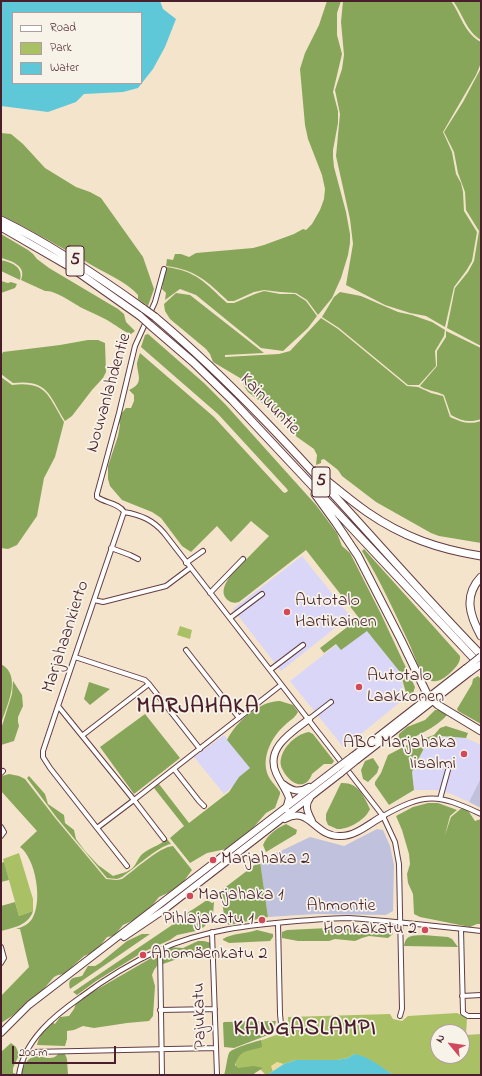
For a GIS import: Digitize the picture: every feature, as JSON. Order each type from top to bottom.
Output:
[{"type":"highway","name":"Kainuuntie","points":[[1,220],[27,232],[62,252],[108,283],[144,309],[199,356],[225,380],[301,460],[479,656]]},
{"type":"highway","name":"Kainuuntie","points":[[1,227],[72,268],[140,316],[193,362],[227,394],[479,656]]},
{"type":"highway","points":[[301,460],[367,513],[392,527],[432,546],[460,553],[481,556]]},
{"type":"highway","points":[[293,464],[358,556],[431,699],[458,718],[481,731]]},
{"type":"highway","points":[[481,577],[473,587],[470,604],[471,614],[481,636]]},
{"type":"highway","name":"5","points":[[479,656],[481,665]]},
{"type":"main road","points":[[91,958],[164,910],[311,796],[355,758],[468,670],[479,656]]},
{"type":"main road","points":[[468,670],[481,665]]},
{"type":"main road","points":[[285,809],[289,798],[274,769],[276,749],[283,739],[309,720]]},
{"type":"main road","points":[[282,784],[297,791],[304,790],[339,771]]},
{"type":"main road","points":[[1,1033],[30,1005],[319,782]]},
{"type":"main road","points":[[311,796],[306,806],[306,811],[314,824]]},
{"type":"main road","points":[[273,825],[291,816],[298,815],[305,817],[326,834],[343,836],[355,832],[383,816]]},
{"type":"street","name":"Nouvanlahdentie","points":[[124,512],[120,507],[101,500],[97,497],[97,494],[135,346],[155,302],[164,269]]},
{"type":"street","name":"Marjahaankierto","points":[[124,512],[58,706],[83,735],[164,839]]},
{"type":"street","points":[[124,512],[141,516],[155,524],[164,533],[383,816],[392,834],[398,857],[402,1009],[400,1016]]},
{"type":"street","points":[[111,548],[130,554],[138,559]]},
{"type":"street","points":[[186,563],[204,551]]},
{"type":"street","points":[[210,593],[243,560]]},
{"type":"street","points":[[94,600],[103,602],[166,586],[190,568]]},
{"type":"street","points":[[230,618],[262,594]]},
{"type":"street","points":[[270,670],[303,645]]},
{"type":"street","points":[[186,650],[239,718]]},
{"type":"street","points":[[75,657],[145,680],[200,749]]},
{"type":"street","points":[[83,735],[149,684]]},
{"type":"street","points":[[97,828],[281,685]]},
{"type":"street","points":[[309,720],[331,702]]},
{"type":"street","points":[[58,706],[43,751],[44,757],[50,768],[127,866]]},
{"type":"street","points":[[174,769],[199,802],[204,806]]},
{"type":"street","points":[[440,798],[448,770]]},
{"type":"street","points":[[383,816],[406,804],[428,798],[440,798],[459,804],[481,814]]},
{"type":"street","points":[[1,827],[4,832],[1,836]]},
{"type":"street","name":"Ahmontie","points":[[19,1075],[20,1066],[26,1051],[36,1036],[48,1023],[74,1002],[117,973],[160,949],[212,932],[257,924],[347,918],[481,931]]},
{"type":"street","points":[[278,923],[281,1024]]},
{"type":"street","points":[[461,929],[462,996],[464,1015],[481,1016]]},
{"type":"street","name":"Pajukatu","points":[[212,932],[217,1075]]},
{"type":"street","points":[[1,947],[4,958],[1,963]]},
{"type":"street","points":[[160,949],[162,1075]]},
{"type":"street","points":[[462,996],[481,995]]},
{"type":"street","points":[[160,1010],[215,1009]]},
{"type":"street","points":[[26,1051],[216,1048]]},
{"type":"shaded area","points":[[302,556],[350,616],[281,671],[233,609]]},
{"type":"shaded area","points":[[363,624],[400,672],[405,698],[344,748],[290,681]]},
{"type":"shaded area","points":[[224,735],[253,769],[224,794],[194,757]]},
{"type":"shaded area","name":"ABC Marjahaka Iisalmi","points":[[441,736],[466,738],[481,745],[481,778],[469,802],[449,793],[435,790],[414,790],[412,772],[427,742]]},
{"type":"shaded area","points":[[481,778],[481,808],[469,802]]},
{"type":"shaded area","points":[[377,829],[383,830],[390,846],[394,865],[393,911],[386,915],[316,914],[268,917],[260,861],[310,837],[344,846]]},
{"type":"green space","points":[[327,1],[341,1],[337,13],[337,35],[342,54],[333,92],[338,111],[338,123],[333,157],[334,167],[346,212],[350,243],[341,278],[332,298],[318,315],[307,300],[296,293],[264,290],[254,292],[234,301],[228,301],[207,282],[193,274],[185,270],[166,266],[167,259],[173,260],[175,254],[181,254],[189,257],[196,253],[253,248],[294,234],[303,229],[306,230],[312,224],[320,210],[324,199],[325,189],[322,175],[308,139],[305,125],[300,69],[305,53],[319,25]]},
{"type":"green space","points":[[343,1],[451,1],[467,29],[481,42],[481,63],[476,75],[443,132],[452,152],[456,174],[461,183],[464,211],[477,232],[472,261],[454,287],[445,327],[426,316],[410,313],[385,305],[346,285],[353,244],[350,219],[336,156],[340,114],[335,90],[342,69],[344,55],[341,22]]},
{"type":"green space","points":[[453,1],[481,1],[481,40],[468,27]]},
{"type":"green space","points":[[481,68],[481,346],[447,328],[455,288],[468,272],[474,261],[479,231],[466,210],[465,192],[458,173],[454,152],[444,132],[463,102]]},
{"type":"green space","points":[[1,133],[11,134],[23,144],[45,168],[76,187],[101,198],[143,257],[154,289],[148,306],[138,299],[138,295],[124,283],[1,215]]},
{"type":"green space","points":[[1,234],[28,250],[49,268],[118,309],[124,314],[126,322],[135,331],[131,334],[128,333],[60,295],[45,291],[21,280],[22,271],[20,268],[14,263],[1,258]]},
{"type":"green space","points":[[1,260],[9,262],[18,268],[21,275],[20,280],[1,271]]},
{"type":"green space","points":[[166,267],[186,272],[200,279],[227,303],[234,303],[264,291],[280,294],[295,294],[306,301],[317,316],[308,328],[283,351],[261,348],[196,295],[180,289],[165,300],[166,293],[162,289]]},
{"type":"green space","points":[[1,281],[17,284],[15,288],[1,293]]},
{"type":"green space","points":[[340,292],[361,296],[398,312],[432,322],[445,330],[444,336],[435,351],[436,366],[419,385],[408,385],[339,328],[322,317],[334,297]]},
{"type":"green space","points":[[176,293],[190,295],[264,353],[225,355],[225,357],[279,354],[290,351],[321,318],[338,329],[407,386],[418,387],[431,393],[443,396],[450,417],[465,422],[473,423],[481,421],[481,543],[439,536],[431,533],[376,502],[342,476],[338,470],[324,459],[321,460],[321,463],[316,465],[317,455],[314,449],[294,434],[293,428],[288,423],[248,392],[240,378],[213,362],[206,349],[170,319],[165,311],[164,304]]},
{"type":"green space","points":[[446,331],[481,348],[481,419],[469,421],[462,420],[451,415],[444,395],[420,386],[437,366],[437,351],[446,337]]},
{"type":"green space","points":[[148,334],[204,383],[226,405],[316,505],[337,533],[342,546],[350,553],[381,614],[415,687],[411,700],[406,693],[400,672],[367,631],[341,650],[336,644],[324,653],[320,648],[359,618],[306,550],[239,602],[231,602],[224,595],[224,589],[228,579],[269,536],[251,521],[231,542],[217,526],[191,552],[182,546],[161,518],[152,512],[122,500],[110,486],[108,479],[108,466],[118,436],[121,414],[126,408],[131,408],[134,401],[134,395],[129,390],[139,382],[137,363],[140,353],[214,417],[283,492],[285,493],[288,491],[218,414],[141,347],[145,335]]},
{"type":"green space","points":[[88,340],[98,340],[105,343],[106,372],[103,378],[72,416],[65,421],[51,396],[41,386],[25,382],[13,383],[1,374],[1,356],[3,352]]},
{"type":"green space","points":[[1,377],[12,385],[24,384],[33,385],[40,388],[50,398],[64,422],[55,457],[44,478],[37,516],[17,545],[8,549],[1,548]]},
{"type":"green space","points":[[364,549],[460,656],[457,666],[443,679],[431,681],[422,672],[375,573],[362,551]]},
{"type":"green space","points":[[180,626],[192,630],[190,639],[177,635]]},
{"type":"green space","points":[[1,664],[8,669],[12,684],[9,701],[1,724]]},
{"type":"green space","points":[[478,676],[481,679],[481,724],[457,709],[472,684],[473,679]]},
{"type":"green space","points":[[13,681],[22,695],[23,706],[18,717],[19,726],[14,741],[1,745],[1,729],[12,694]]},
{"type":"green space","points":[[89,682],[110,689],[90,705],[84,699]]},
{"type":"green space","points":[[280,701],[293,705],[298,712],[275,736],[266,757],[267,772],[270,779],[280,792],[275,808],[266,813],[253,828],[226,849],[207,853],[190,863],[170,838],[184,826],[154,788],[159,784],[189,823],[229,792],[239,777],[250,768],[227,740],[236,726],[256,709],[272,702]]},
{"type":"green space","points":[[435,710],[441,710],[448,714],[426,731],[400,744],[398,742],[399,734],[407,727],[425,720]]},
{"type":"green space","points":[[145,714],[180,758],[134,794],[100,747]]},
{"type":"green space","points":[[446,726],[468,733],[466,738],[441,736],[427,742],[412,772],[414,790],[389,805],[375,785],[388,755],[411,743],[434,735],[440,728]]},
{"type":"green space","points":[[309,732],[313,734],[334,761],[332,764],[324,764],[312,774],[307,782],[299,784],[291,780],[285,773],[281,766],[281,760],[285,749],[293,740],[304,733]]},
{"type":"green space","points":[[373,758],[379,767],[377,773],[368,782],[363,779],[361,770],[365,761]]},
{"type":"green space","points":[[9,774],[25,779],[106,879],[122,879],[161,850],[173,846],[192,870],[184,881],[174,890],[159,897],[151,907],[136,919],[123,925],[114,936],[107,937],[100,946],[84,956],[64,974],[54,977],[42,991],[12,1016],[1,1023],[1,996],[29,967],[20,929],[16,929],[25,926],[32,919],[37,902],[34,871],[26,853],[20,847],[37,831],[1,791],[2,776]]},
{"type":"green space","points":[[29,776],[45,794],[48,804],[64,815],[65,823],[74,830],[76,839],[85,851],[98,865],[113,876],[130,870],[143,853],[167,839],[171,844],[153,853],[122,877],[117,879],[107,878],[57,818],[27,778]]},
{"type":"green space","points":[[341,783],[347,783],[356,787],[363,795],[370,809],[361,820],[352,826],[337,829],[328,825],[326,814]]},
{"type":"green space","points":[[428,803],[438,803],[457,810],[450,816],[445,835],[451,817],[463,807],[469,812],[475,821],[481,819],[481,924],[470,927],[420,917],[414,914],[413,894],[408,883],[407,874],[410,864],[409,854],[396,816],[413,807]]},
{"type":"green space","points":[[286,824],[297,830],[296,834],[266,852],[263,845],[267,838]]},
{"type":"green space","points":[[19,853],[33,899],[33,911],[19,916],[3,859]]},
{"type":"green space","points":[[260,861],[268,917],[229,925],[225,922],[219,892]]},
{"type":"green space","points":[[4,862],[9,880],[1,882],[1,863]]},
{"type":"green space","points":[[207,900],[212,903],[214,902],[213,915],[204,927],[196,931],[177,935],[170,940],[143,952],[96,981],[77,995],[73,992],[175,923]]},
{"type":"green space","points":[[15,902],[19,916],[33,911],[31,916],[20,925],[1,931],[1,906]]},
{"type":"green space","points":[[328,928],[390,930],[393,934],[388,938],[369,936],[355,941],[335,939],[329,941],[298,941],[282,938],[282,932],[287,930]]},
{"type":"green space","points":[[257,930],[273,934],[273,937],[270,941],[229,943],[223,940],[227,937]]},
{"type":"green space","points":[[142,934],[150,934],[70,989],[70,980],[82,976],[88,966],[95,966],[127,941]]},
{"type":"green space","points":[[423,935],[448,937],[452,939],[458,947],[404,946],[406,939],[410,936]]},
{"type":"green space","points":[[198,941],[211,943],[211,947],[163,964],[162,951],[170,947],[183,948]]},
{"type":"green space","points":[[153,957],[157,958],[157,966],[152,975],[155,986],[153,1016],[149,1021],[94,1028],[83,1026],[67,1031],[65,1046],[37,1045],[41,1035],[47,1027],[52,1022],[55,1024],[60,1017],[69,1016],[77,1001]]},
{"type":"green space","points":[[457,1013],[467,1018],[467,1024],[430,1024],[430,1064],[470,1064],[470,1035],[481,1034],[481,1075],[394,1075],[354,1054],[348,1058],[337,1060],[296,1060],[284,1064],[267,1075],[259,1068],[236,1069],[235,1050],[284,1032],[285,1037],[289,1037],[288,1017],[390,1014],[393,1019],[402,1021],[408,1016]]},
{"type":"green space","points":[[276,1021],[274,1029],[268,1035],[234,1048],[224,1047],[224,1022]]},
{"type":"green space","points":[[261,1040],[262,1047],[242,1053],[235,1065],[238,1068],[254,1066],[263,1068],[253,1075],[224,1075],[228,1055],[231,1051]]},
{"type":"green space","points":[[11,1043],[16,1047],[18,1052],[18,1057],[13,1068],[13,1073],[17,1074],[1,1075],[1,1052]]},
{"type":"green space","points":[[58,1054],[65,1054],[67,1059],[68,1075],[21,1075],[29,1059],[34,1057],[49,1058]]},
{"type":"sand","points":[[277,1062],[284,1064],[273,1072],[271,1066]]},
{"type":"water","points":[[1,1],[160,1],[163,9],[176,19],[165,47],[153,69],[142,83],[142,12],[12,12],[12,84],[141,84],[138,88],[123,92],[84,94],[76,102],[48,112],[1,106]]},
{"type":"water","name":"KANGASLAMPI","points":[[354,1054],[365,1057],[394,1075],[267,1075],[284,1064],[296,1060],[337,1060],[348,1058]]},
{"type":"place","name":"Autotalo Hartikainen","points":[[287,612]]},
{"type":"place","name":"Autotalo Laakkonen","points":[[359,687]]},
{"type":"place","name":"ABC Marjahaka Iisalmi","points":[[464,754]]},
{"type":"place","name":"Marjahaka 2","points":[[213,860]]},
{"type":"place","name":"Marjahaka 1","points":[[190,896]]},
{"type":"place","name":"Pihlajakatu 1","points":[[262,920]]},
{"type":"place","name":"Honkakatu 2","points":[[425,930]]},
{"type":"place","name":"Ahomäenkatu 2","points":[[143,955]]},
{"type":"district","name":"MARJAHAKA","points":[[198,708]]},
{"type":"district","name":"KANGASLAMPI","points":[[305,1030]]}]
